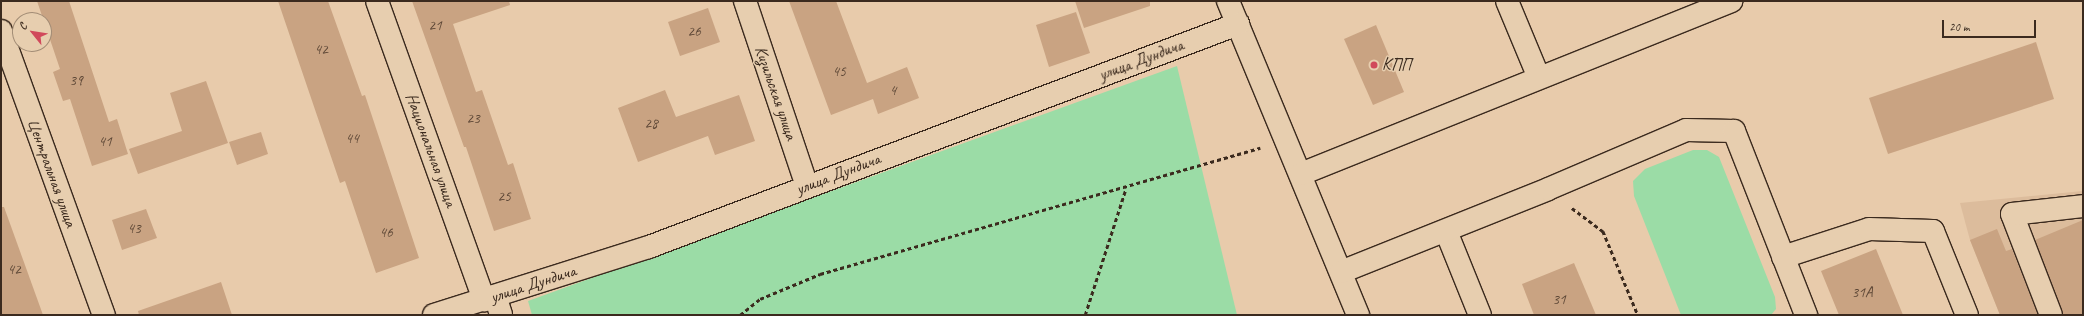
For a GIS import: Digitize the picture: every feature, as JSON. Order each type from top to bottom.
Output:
[{"type":"street","name":"Национальная улица","points":[[377,1],[493,304]]},
{"type":"street","name":"Кизильская улица","points":[[745,1],[807,186]]},
{"type":"street","points":[[1228,1],[1287,139],[1358,315]]},
{"type":"street","points":[[1506,1],[1540,78]]},
{"type":"street","points":[[1301,174],[1732,1]]},
{"type":"street","name":"улица Дундича","points":[[434,315],[493,304],[649,247],[1238,24]]},
{"type":"street","name":"Центральная улица","points":[[1,31],[104,315]]},
{"type":"street","points":[[1341,272],[1446,231],[1686,130],[1734,131],[1806,315]]},
{"type":"street","points":[[2052,315],[2012,214],[2083,206]]},
{"type":"street","points":[[1783,257],[1869,229],[1933,231],[1967,315]]},
{"type":"street","points":[[1446,231],[1480,315]]},
{"type":"path","points":[[740,315],[760,299],[820,274],[1126,187],[1287,139]]},
{"type":"path","points":[[1085,315],[1126,187]]},
{"type":"path","points":[[1548,189],[1603,231],[1638,315]]},
{"type":"shaded area","points":[[2083,191],[2083,315],[2000,315],[1970,240],[1960,203]]},
{"type":"green space","points":[[1177,66],[1237,315],[532,315],[528,301]]},
{"type":"green space","points":[[1693,150],[1707,150],[1719,157],[1775,297],[1776,309],[1771,315],[1681,315],[1634,196],[1633,181],[1645,169]]},
{"type":"building","points":[[37,1],[69,1],[109,122],[117,119],[128,154],[92,166],[70,99],[63,101],[53,72],[60,69],[52,45],[52,12],[41,12]]},
{"type":"building","points":[[278,1],[328,1],[362,96],[365,95],[419,258],[376,273],[345,181],[340,183]]},
{"type":"building","points":[[412,1],[509,1],[510,5],[453,24],[476,92],[482,90],[508,165],[513,163],[531,219],[494,231],[466,147],[464,147]]},
{"type":"building","points":[[789,1],[836,1],[867,83],[907,67],[919,98],[878,114],[873,99],[831,115]]},
{"type":"building","points":[[1075,1],[1150,1],[1150,6],[1084,28]]},
{"type":"building","points":[[708,8],[720,42],[680,56],[668,22]]},
{"type":"building","points":[[1076,12],[1090,53],[1049,67],[1036,25]]},
{"type":"building","name":"КПП","points":[[1376,25],[1404,92],[1373,105],[1344,39]]},
{"type":"building","points":[[2036,42],[2054,99],[1888,154],[1869,98]]},
{"type":"building","points":[[206,81],[228,143],[138,174],[129,149],[182,131],[170,93]]},
{"type":"building","points":[[665,90],[676,117],[739,95],[755,141],[715,155],[708,136],[638,162],[618,108]]},
{"type":"building","points":[[261,132],[268,154],[237,165],[229,142]]},
{"type":"building","points":[[1,207],[4,207],[43,315],[1,315]]},
{"type":"building","points":[[146,209],[157,238],[122,250],[112,220]]},
{"type":"building","points":[[2083,220],[2083,315],[2063,315],[2035,240]]},
{"type":"building","points":[[1997,229],[2006,251],[2012,249],[2038,315],[2000,315],[1970,240]]},
{"type":"building","points":[[1876,249],[1903,315],[1839,315],[1821,271]]},
{"type":"building","points":[[1574,263],[1596,315],[1534,315],[1522,284]]},
{"type":"building","points":[[221,282],[232,315],[139,315],[138,311]]},
{"type":"place","name":"КПП","points":[[1374,65]]}]
